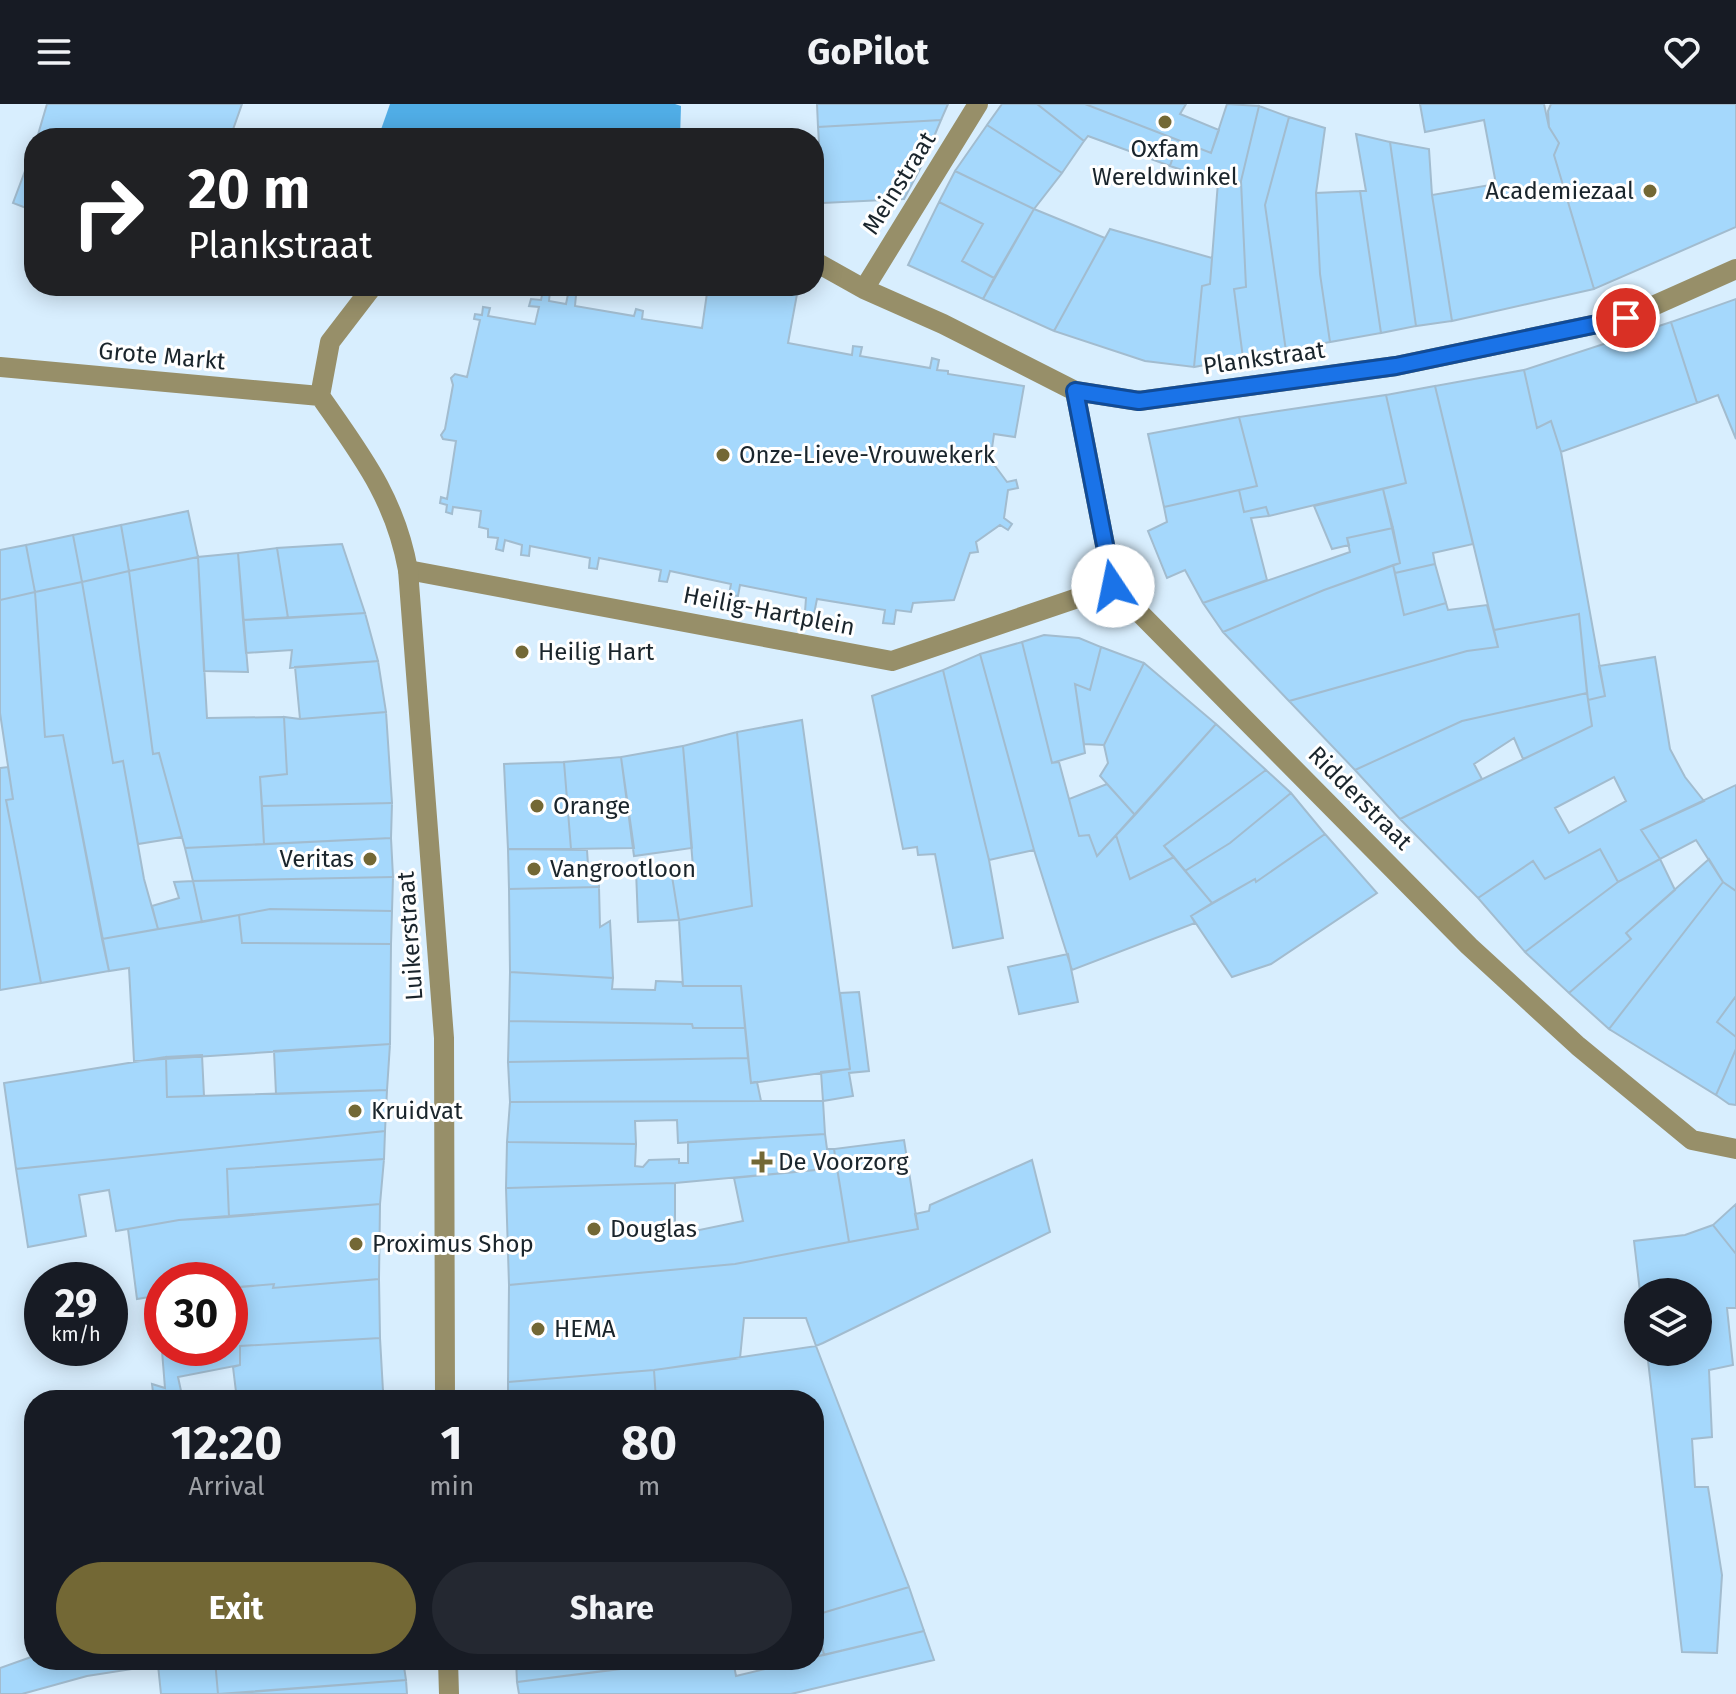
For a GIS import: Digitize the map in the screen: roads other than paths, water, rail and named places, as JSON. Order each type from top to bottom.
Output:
[{"type":"street","name":"Meinstraat","points":[[864,289],[978,104]]},
{"type":"street","name":"Plankstraat","points":[[824,267],[1075,391],[1139,401],[1396,366],[1626,318],[1736,269]]},
{"type":"street","points":[[320,396],[330,342],[365,296]]},
{"type":"street","name":"Grote Markt","points":[[0,367],[320,396]]},
{"type":"street","points":[[1075,391],[1113,586]]},
{"type":"street","name":"Luikerstraat","points":[[320,396],[375,475],[402,537],[408,570],[444,1038],[445,1390]]},
{"type":"street","name":"Heilig-Hartplein","points":[[408,570],[892,661],[1113,586]]},
{"type":"street","name":"Ridderstraat","points":[[1113,586],[1469,946],[1578,1046],[1692,1140],[1736,1149]]},
{"type":"street","points":[[448,1670],[449,1694]]},
{"type":"water","points":[[390,104],[681,106],[680,128],[382,128]]},
{"type":"place","name":"Oxfam Wereldwinkel","points":[[1165,122]]},
{"type":"place","name":"Academiezaal","points":[[1650,191]]},
{"type":"place","name":"Onze-Lieve-Vrouwekerk","points":[[723,455]]},
{"type":"place","name":"Heilig Hart","points":[[522,652]]},
{"type":"place","name":"Orange","points":[[537,806]]},
{"type":"place","name":"Veritas","points":[[370,859]]},
{"type":"place","name":"Vangrootloon","points":[[534,869]]},
{"type":"place","name":"Kruidvat","points":[[355,1111]]},
{"type":"place","name":"De Voorzorg","points":[[762,1162]]},
{"type":"place","name":"Douglas","points":[[594,1229]]},
{"type":"place","name":"Proximus Shop","points":[[356,1244]]},
{"type":"place","name":"HEMA","points":[[538,1329]]}]
